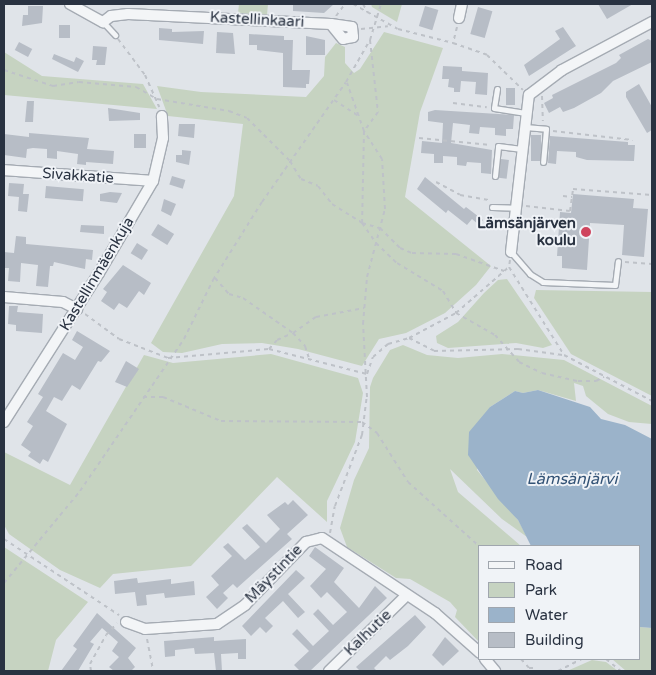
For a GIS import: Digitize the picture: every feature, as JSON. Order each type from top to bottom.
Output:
[{"type":"street","points":[[70,4],[103,22]]},
{"type":"street","points":[[459,18],[462,4]]},
{"type":"street","name":"Kastellinkaari","points":[[103,22],[112,16],[128,14],[331,24]]},
{"type":"street","points":[[511,252],[528,95],[562,70],[652,22]]},
{"type":"street","points":[[331,24],[345,40],[353,37],[354,29]]},
{"type":"street","name":"Kastellinmäenkuja","points":[[4,422],[77,308],[152,181],[163,138],[162,116]]},
{"type":"street","name":"Sivakkatie","points":[[4,170],[152,181]]},
{"type":"street","points":[[4,297],[63,302],[77,308]]},
{"type":"street","name":"Mäystintie","points":[[124,620],[145,629],[217,624],[245,605],[306,542],[314,538],[329,540]]},
{"type":"street","points":[[329,540],[464,636],[478,651]]},
{"type":"street","name":"Kalhutie","points":[[329,671],[407,595]]},
{"type":"street","points":[[486,660],[495,671]]},
{"type":"lane","points":[[103,22],[115,35]]},
{"type":"lane","points":[[497,89],[494,108],[526,113]]},
{"type":"lane","points":[[525,127],[544,129],[543,162]]},
{"type":"lane","points":[[495,176],[498,146],[522,149]]},
{"type":"lane","points":[[492,207],[516,207]]},
{"type":"lane","points":[[511,252],[530,274],[543,282],[615,285],[618,261]]},
{"type":"path","points":[[331,24],[345,4]]},
{"type":"path","points":[[353,4],[390,26],[453,43],[487,55],[528,95]]},
{"type":"path","points":[[363,4],[368,14]]},
{"type":"path","points":[[4,583],[24,556],[80,491],[168,358],[184,339],[215,278],[290,161],[346,82],[370,40],[378,20],[381,4]]},
{"type":"path","points":[[453,43],[459,18]]},
{"type":"path","points":[[354,29],[374,30],[390,26]]},
{"type":"path","points":[[115,35],[145,74],[157,99],[162,116]]},
{"type":"path","points":[[370,40],[378,112],[364,131],[362,223],[376,243],[420,279],[443,291],[456,313],[495,335],[519,362],[542,373],[578,381],[596,381],[604,377]]},
{"type":"path","points":[[4,70],[53,86],[79,82],[136,87],[157,99],[229,111],[247,118],[290,161],[301,179],[318,186],[332,204],[362,223],[380,228],[400,248],[412,253],[456,254],[505,271]]},
{"type":"path","points":[[329,540],[335,506],[359,447],[367,374],[364,308],[376,243],[385,209],[382,159],[364,131],[346,82]]},
{"type":"path","points":[[538,88],[543,99],[544,129],[566,135],[632,140]]},
{"type":"path","points":[[334,100],[359,117]]},
{"type":"path","points":[[452,103],[494,108]]},
{"type":"path","points":[[418,138],[498,146]]},
{"type":"path","points":[[436,182],[460,195],[489,200]]},
{"type":"path","points":[[516,207],[570,211],[573,189],[652,195]]},
{"type":"path","points":[[563,196],[572,197]]},
{"type":"path","points":[[367,374],[373,357],[388,344],[409,338],[456,313],[509,267],[511,252]]},
{"type":"path","points":[[618,261],[652,264]]},
{"type":"path","points":[[509,267],[564,355]]},
{"type":"path","points":[[215,278],[229,294],[243,298],[293,333],[305,346],[310,358]]},
{"type":"path","points":[[77,308],[119,339],[168,358],[269,349],[367,374]]},
{"type":"path","points":[[269,349],[277,340],[293,333],[316,317],[364,308]]},
{"type":"path","points":[[409,338],[434,351],[508,350],[564,355],[652,401]]},
{"type":"path","points":[[143,397],[163,397],[221,421],[362,422],[377,433],[408,482],[478,545]]},
{"type":"path","points":[[4,539],[24,556],[96,597],[124,620],[106,635],[90,664],[90,671]]},
{"type":"path","points":[[145,629],[152,671]]},
{"type":"path","points":[[522,660],[529,668],[535,668]]},
{"type":"path","points":[[558,671],[580,660]]},
{"type":"path","points":[[608,660],[621,671]]},
{"type":"green space","points":[[239,4],[268,4],[267,15],[238,13]]},
{"type":"green space","points":[[371,4],[402,4],[397,22],[372,7]]},
{"type":"green space","points":[[384,32],[443,48],[420,112],[405,197],[491,266],[476,285],[445,313],[406,333],[379,339],[362,366],[298,349],[262,343],[222,344],[182,353],[163,352],[151,343],[234,196],[243,124],[168,116],[157,86],[201,92],[306,97],[324,76],[325,57],[336,43],[345,47],[345,63],[354,73],[360,69]]},
{"type":"green space","points":[[4,52],[42,76],[143,84],[157,109],[4,95]]},
{"type":"green space","points":[[507,279],[552,345],[543,348],[516,343],[448,348],[437,343],[436,336],[458,322],[498,280]]},
{"type":"green space","points":[[536,290],[652,292],[652,396],[571,354],[534,298]]},
{"type":"green space","points":[[403,345],[427,355],[458,358],[502,354],[564,360],[652,406],[652,424],[629,422],[608,414],[586,396],[583,386],[574,383],[576,401],[538,390],[523,393],[515,391],[490,407],[477,470],[518,520],[527,537],[502,519],[450,469],[458,492],[520,545],[478,545],[478,641],[455,617],[457,610],[450,602],[410,579],[396,578],[347,547],[340,528],[354,480],[369,448],[370,387],[373,378],[390,350]]},
{"type":"green space","points":[[271,354],[358,378],[363,393],[355,442],[327,501],[327,522],[277,477],[191,566],[113,574],[100,588],[60,570],[9,534],[4,525],[4,452],[70,485],[144,355],[173,363]]},
{"type":"green space","points":[[4,547],[88,602],[56,640],[48,671],[4,671]]},
{"type":"green space","points":[[641,627],[652,628],[652,671],[626,671],[613,660],[641,660]]},
{"type":"green space","points":[[592,660],[606,662],[618,671],[567,671]]},
{"type":"water","name":"Lämsänjärvi","points":[[538,390],[590,407],[601,419],[625,425],[652,439],[652,628],[641,627],[641,545],[530,545],[518,520],[498,499],[468,455],[469,432],[490,407],[515,391],[523,393]]},
{"type":"building","points":[[293,4],[334,4],[324,13],[293,11]]},
{"type":"building","points":[[598,4],[633,4],[607,19]]},
{"type":"building","points":[[28,6],[43,6],[42,23],[22,26],[23,15],[28,15]]},
{"type":"building","points":[[425,6],[438,10],[432,30],[419,26]]},
{"type":"building","points":[[478,7],[492,11],[485,38],[470,34]]},
{"type":"building","points":[[59,25],[70,25],[70,38],[59,38]]},
{"type":"building","points":[[563,27],[576,46],[529,76],[524,65],[560,39],[555,31]]},
{"type":"building","points":[[159,28],[172,29],[172,32],[204,31],[203,44],[159,40]]},
{"type":"building","points":[[217,32],[233,33],[235,54],[216,53]]},
{"type":"building","points":[[249,34],[284,36],[284,40],[293,40],[292,70],[310,70],[309,84],[306,84],[306,88],[283,87],[283,53],[257,50],[257,45],[249,45]]},
{"type":"building","points":[[306,36],[325,40],[325,55],[306,55]]},
{"type":"building","points":[[648,39],[652,41],[652,62],[613,81],[601,93],[574,108],[563,112],[560,107],[549,113],[544,103],[553,98],[552,95],[616,63],[621,58],[619,55]]},
{"type":"building","points":[[19,42],[32,49],[28,57],[15,50]]},
{"type":"building","points":[[93,46],[107,47],[105,65],[96,65],[97,60],[92,60]]},
{"type":"building","points":[[54,54],[74,62],[76,57],[84,61],[78,72],[52,59]]},
{"type":"building","points":[[443,66],[462,67],[462,71],[488,73],[487,95],[475,94],[476,82],[461,81],[460,92],[454,92],[454,88],[448,87],[449,79],[442,79]]},
{"type":"building","points":[[639,84],[652,107],[652,130],[647,133],[626,97],[626,92]]},
{"type":"building","points":[[506,88],[515,88],[515,105],[506,105]]},
{"type":"building","points":[[27,101],[34,101],[33,122],[25,122]]},
{"type":"building","points":[[108,108],[140,113],[140,120],[109,121]]},
{"type":"building","points":[[435,110],[514,115],[513,129],[506,129],[506,136],[495,135],[495,128],[480,127],[479,134],[469,133],[470,125],[453,123],[451,143],[492,150],[491,174],[481,173],[481,163],[467,162],[466,166],[457,165],[457,157],[443,156],[443,163],[434,163],[434,154],[421,153],[422,141],[442,143],[443,123],[428,121],[428,112]]},
{"type":"building","points":[[179,124],[195,124],[194,138],[178,136]]},
{"type":"building","points":[[29,133],[89,138],[87,149],[114,151],[113,164],[86,162],[86,165],[77,164],[78,154],[57,151],[57,159],[47,158],[47,149],[27,149],[26,158],[4,155],[4,134],[29,137]]},
{"type":"building","points":[[134,134],[146,134],[146,148],[134,148]]},
{"type":"building","points":[[531,135],[541,135],[541,161],[531,161]]},
{"type":"building","points":[[550,136],[628,142],[628,145],[635,145],[634,161],[587,160],[576,157],[576,152],[557,151],[556,164],[548,163]]},
{"type":"building","points":[[182,150],[191,151],[189,165],[176,162],[176,155],[182,155]]},
{"type":"building","points":[[501,159],[509,160],[507,179],[499,178]]},
{"type":"building","points":[[172,176],[185,180],[183,189],[169,185]]},
{"type":"building","points":[[425,177],[464,209],[466,207],[483,220],[479,225],[472,219],[467,225],[448,210],[446,213],[417,189]]},
{"type":"building","points":[[9,183],[24,184],[23,194],[29,194],[27,212],[18,211],[19,197],[8,196]]},
{"type":"building","points":[[46,186],[84,189],[83,201],[45,198]]},
{"type":"building","points":[[110,192],[122,193],[117,203],[100,201],[100,194]]},
{"type":"building","name":"Lämsänjärven koulu","points":[[573,194],[634,199],[633,208],[648,209],[644,257],[622,255],[624,225],[590,223],[587,270],[562,268],[562,256],[557,256],[560,212],[571,213]]},
{"type":"building","points":[[164,199],[176,204],[171,216],[161,211]]},
{"type":"building","points":[[158,224],[174,234],[167,245],[151,235]]},
{"type":"building","points":[[81,225],[104,226],[104,234],[80,232]]},
{"type":"building","points":[[16,236],[26,237],[26,244],[93,250],[92,260],[86,259],[85,269],[54,262],[53,266],[50,266],[48,287],[36,286],[38,265],[21,263],[20,282],[8,281],[9,268],[4,268],[4,252],[14,253]]},
{"type":"building","points":[[137,243],[148,250],[142,260],[131,253]]},
{"type":"building","points":[[123,265],[151,283],[144,295],[139,291],[127,308],[119,303],[114,310],[101,301],[107,292],[103,289]]},
{"type":"building","points":[[9,306],[18,306],[17,312],[43,314],[42,333],[16,331],[16,325],[8,324]]},
{"type":"building","points":[[77,331],[110,351],[101,362],[98,361],[80,390],[72,385],[62,401],[54,397],[46,411],[67,424],[48,462],[43,459],[40,464],[28,456],[31,452],[21,445],[33,426],[27,422],[43,397],[38,394],[63,353],[75,360],[83,347],[72,340]]},
{"type":"building","points":[[126,361],[139,369],[127,387],[115,382]]},
{"type":"building","points":[[293,500],[308,515],[287,534],[292,539],[237,588],[233,584],[223,593],[228,598],[217,609],[206,597],[219,585],[211,576],[232,556],[223,547],[228,543],[245,560],[260,547],[242,528],[247,524],[266,543],[280,529],[267,515],[285,502],[288,505]]},
{"type":"building","points":[[315,547],[344,568],[334,582],[359,608],[375,586],[387,598],[310,671],[300,671],[294,665],[309,651],[292,634],[297,629],[313,646],[329,631],[313,614],[318,609],[333,625],[347,612],[327,592],[321,598],[310,586],[326,569],[309,556]]},
{"type":"building","points":[[296,570],[305,578],[288,594],[305,612],[298,618],[283,601],[265,618],[273,626],[266,633],[260,627],[251,636],[242,626]]},
{"type":"building","points":[[137,578],[138,583],[171,579],[171,584],[194,581],[195,595],[165,598],[164,593],[146,595],[147,605],[137,606],[135,592],[115,594],[114,581]]},
{"type":"building","points":[[97,613],[136,648],[128,658],[135,667],[131,671],[114,671],[109,667],[119,657],[112,651],[118,642],[102,628],[90,642],[94,644],[78,671],[61,671],[77,649],[73,646]]},
{"type":"building","points":[[415,615],[426,627],[408,646],[390,660],[386,656],[374,668],[377,671],[360,671],[356,667]]},
{"type":"building","points":[[214,637],[214,641],[246,639],[246,659],[238,659],[238,653],[221,654],[222,671],[216,671],[214,653],[195,654],[194,648],[175,650],[175,656],[165,657],[164,641]]},
{"type":"building","points":[[445,637],[459,651],[443,666],[432,655]]},
{"type":"place","name":"Lämsänjärven koulu","points":[[586,232]]}]
